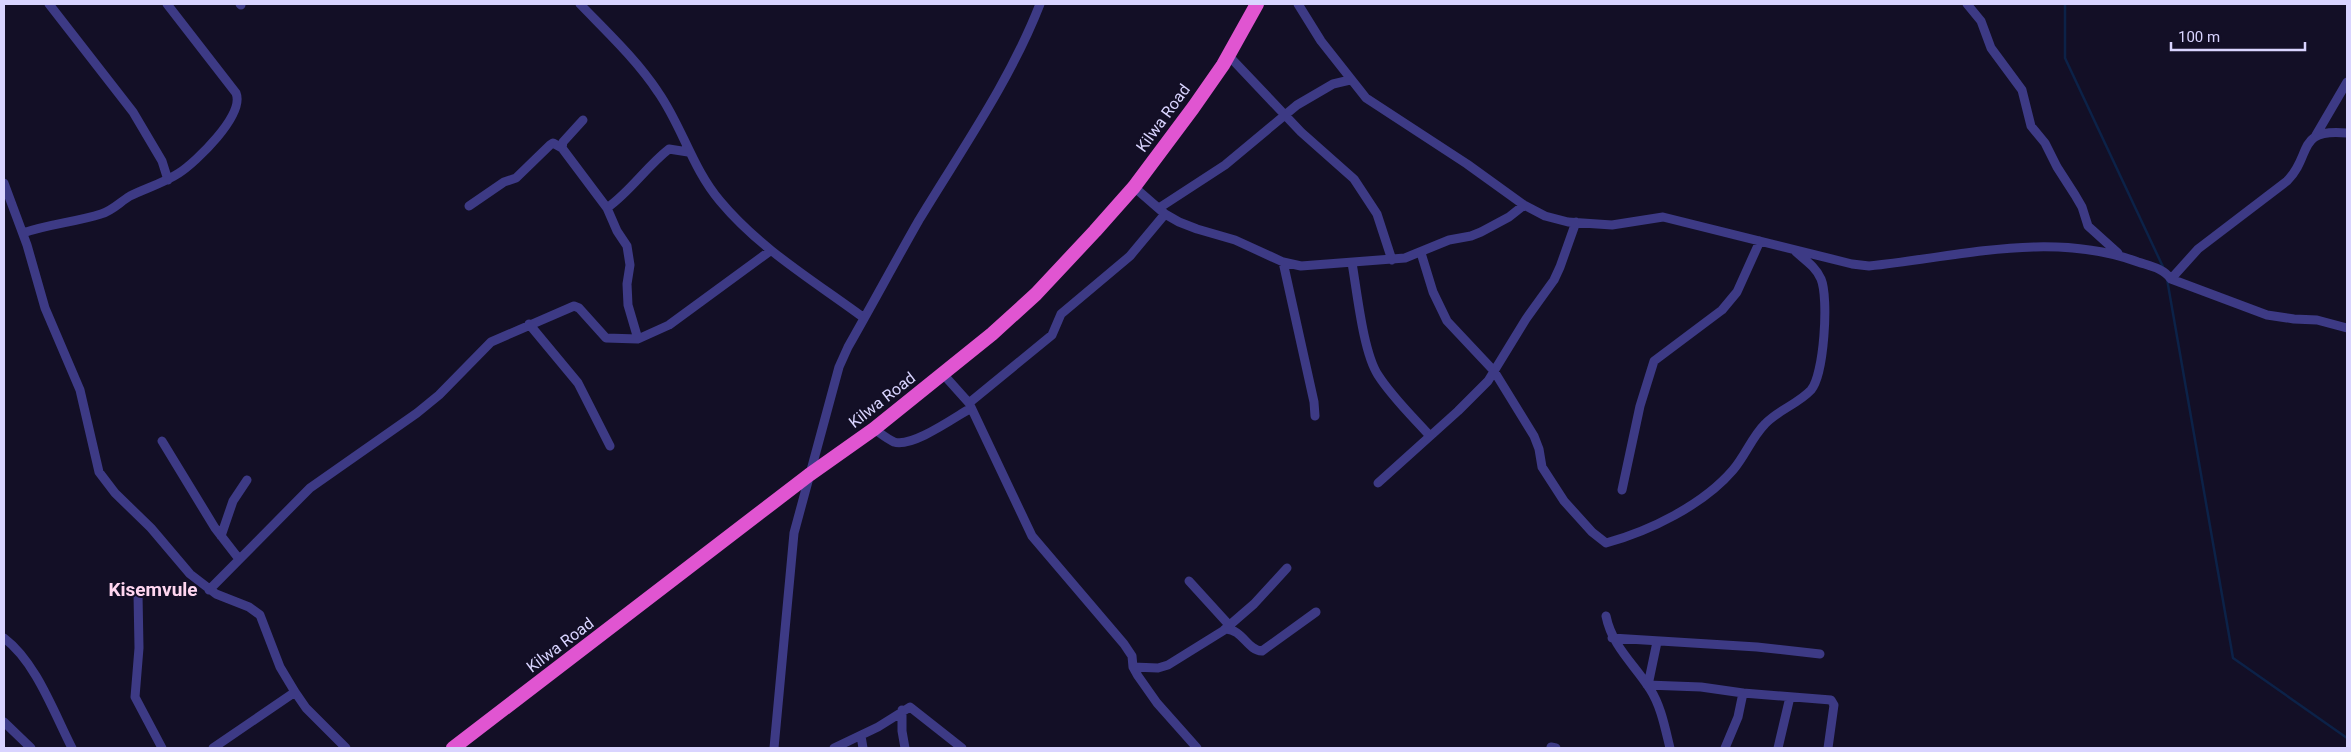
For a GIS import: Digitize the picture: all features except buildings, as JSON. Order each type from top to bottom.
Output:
[{"type":"highway","name":"Kilwa Road","points":[[453,748],[809,476],[874,429],[992,334],[1036,294],[1095,232],[1134,187],[1193,108],[1228,55],[1257,4]]},
{"type":"street","points":[[49,4],[132,112],[162,161],[168,180]]},
{"type":"street","points":[[23,234],[44,226],[106,212],[129,197],[168,180],[191,164],[215,140],[230,119],[237,107],[238,99],[236,93],[167,4]]},
{"type":"street","points":[[580,4],[659,92],[688,152],[720,202],[770,251],[864,318]]},
{"type":"street","points":[[774,748],[789,566],[794,533],[839,366],[919,220],[1014,63],[1040,4]]},
{"type":"street","points":[[1298,4],[1321,41],[1366,98],[1467,164],[1524,205],[1556,220],[1612,225],[1663,218],[1852,264],[1869,266],[2032,246],[2085,248],[2122,256],[2165,272],[2171,279],[2267,315],[2317,320],[2347,328]]},
{"type":"street","points":[[1967,4],[1982,21],[1991,48],[2022,90],[2031,126],[2045,142],[2057,167],[2082,208],[2088,226],[2122,256]]},
{"type":"street","points":[[1228,55],[1247,72],[1284,115],[1354,179],[1377,214],[1392,260]]},
{"type":"street","points":[[874,429],[895,442],[906,442],[924,436],[970,406],[1052,335],[1063,311],[1130,256],[1162,211],[1225,165],[1297,105],[1333,84],[1350,80]]},
{"type":"street","points":[[2171,279],[2198,250],[2287,181],[2295,172],[2311,138],[2316,135],[2347,82]]},
{"type":"street","points":[[562,148],[563,142],[583,120]]},
{"type":"street","points":[[2316,135],[2347,133]]},
{"type":"street","points":[[469,206],[504,182],[516,178],[553,143],[562,148],[607,208],[629,251],[628,305],[638,339]]},
{"type":"street","points":[[607,208],[624,195],[647,168],[669,150],[688,152]]},
{"type":"street","points":[[4,183],[23,234],[45,308],[80,390],[99,472],[115,493],[150,528],[176,559],[209,590],[249,607],[260,615],[280,667],[295,692],[306,708],[346,748]]},
{"type":"street","points":[[1134,187],[1162,211],[1197,229],[1235,240],[1283,262],[1301,266],[1392,260],[1421,253],[1449,240],[1472,236],[1481,232],[1524,205]]},
{"type":"street","points":[[1378,483],[1488,381],[1554,280],[1576,222]]},
{"type":"street","points":[[1622,490],[1640,406],[1654,361],[1722,310],[1737,292],[1760,241]]},
{"type":"street","points":[[1421,253],[1433,292],[1446,322],[1494,371],[1534,436],[1540,449],[1542,467],[1564,501],[1587,527],[1605,543],[1626,537],[1665,521],[1716,487],[1734,468],[1765,424],[1812,388],[1822,352],[1825,296],[1819,274],[1792,249]]},
{"type":"street","points":[[209,590],[310,488],[417,413],[439,395],[491,342],[574,306],[579,308],[606,338],[638,339],[679,320],[770,251]]},
{"type":"street","points":[[1283,262],[1314,402],[1315,416]]},
{"type":"street","points":[[1352,263],[1362,320],[1374,368],[1399,401],[1430,436]]},
{"type":"street","points":[[529,324],[578,383],[610,446]]},
{"type":"street","points":[[943,374],[970,406],[1032,536],[1124,644],[1132,656],[1133,667],[1161,709],[1196,748]]},
{"type":"street","points":[[162,441],[189,488],[239,559]]},
{"type":"street","points":[[221,536],[233,501],[247,480]]},
{"type":"street","points":[[1133,667],[1158,668],[1168,665],[1227,628],[1254,604],[1286,568]]},
{"type":"street","points":[[1188,582],[1227,628],[1234,631],[1257,651],[1262,651],[1316,612]]},
{"type":"street","points":[[138,594],[139,648],[135,697],[162,748]]},
{"type":"street","points":[[1606,616],[1612,638],[1647,685],[1662,715],[1670,748]]},
{"type":"street","points":[[4,638],[21,654],[30,667],[72,748]]},
{"type":"street","points":[[1612,638],[1757,647],[1820,654]]},
{"type":"street","points":[[1647,685],[1657,642]]},
{"type":"street","points":[[1647,685],[1701,687],[1833,702],[1833,716],[1828,748]]},
{"type":"street","points":[[213,748],[295,692]]},
{"type":"street","points":[[1725,748],[1738,717],[1743,693]]},
{"type":"street","points":[[1778,748],[1790,697]]},
{"type":"street","points":[[834,748],[878,727],[907,707],[913,707],[962,748]]},
{"type":"street","points":[[902,710],[902,731],[906,748]]},
{"type":"street","points":[[4,722],[31,748]]},
{"type":"street","points":[[861,736],[862,748]]},
{"type":"waterway","points":[[2065,4],[2065,58],[2164,269]]},
{"type":"waterway","points":[[2167,279],[2233,658],[2347,738]]},
{"type":"district","name":"Kisemvule","points":[[153,589]]}]
